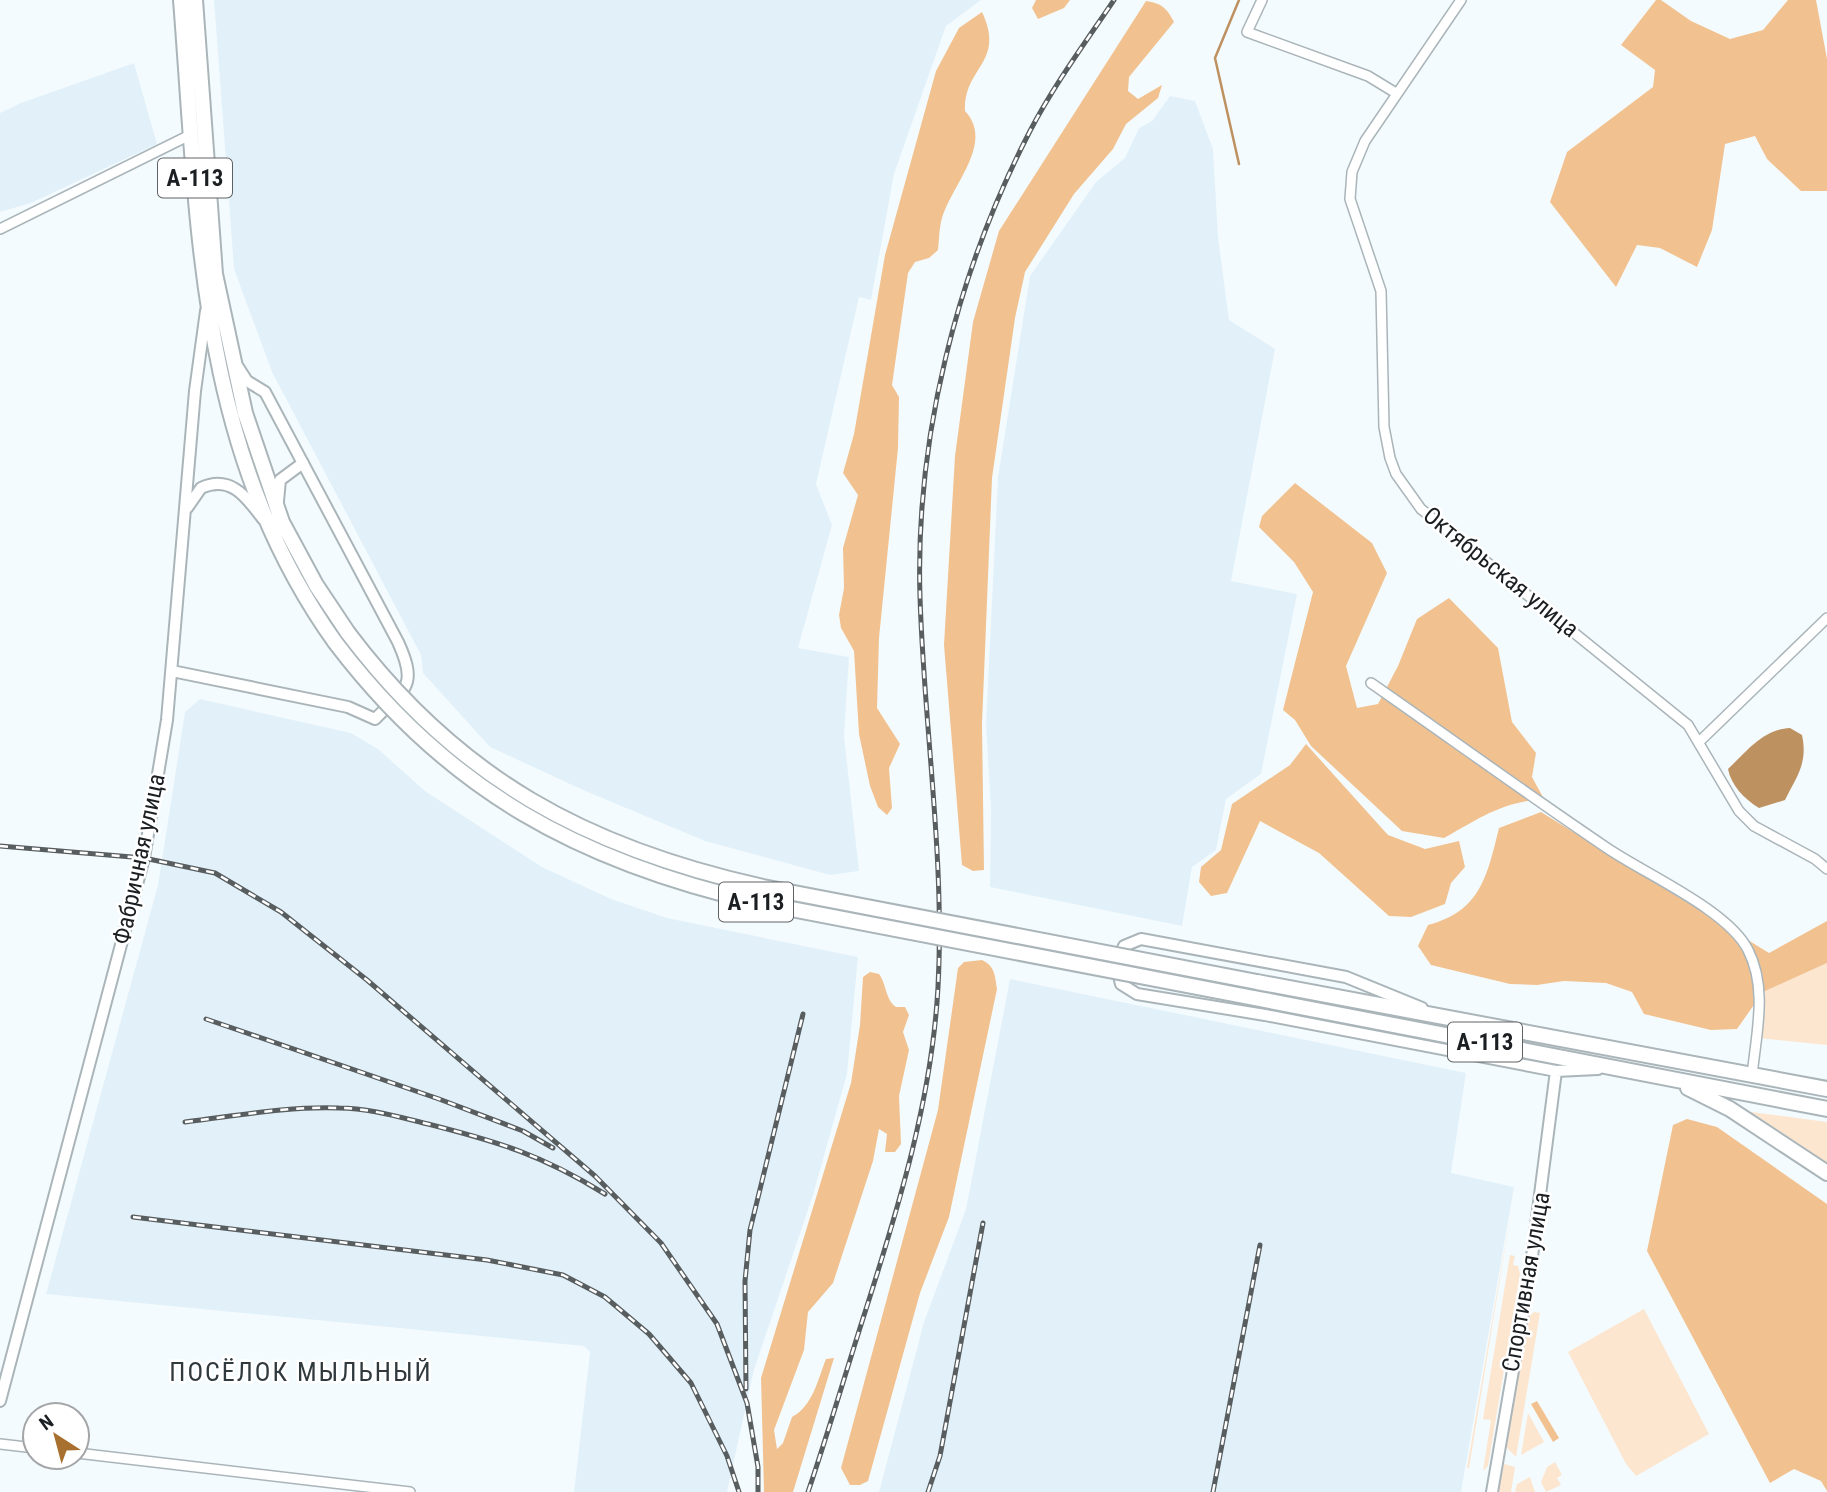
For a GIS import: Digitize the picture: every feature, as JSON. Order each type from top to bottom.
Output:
[{"type":"highway","name":"А-113","points":[[181,0],[207,305],[233,428],[265,520],[296,583],[335,642],[401,719],[476,784],[561,836],[629,867],[690,886],[760,903],[1827,1109]]},
{"type":"highway","name":"А-113","points":[[195,0],[215,274],[253,444],[282,522],[316,585],[348,633],[412,708],[485,771],[568,822],[635,852],[706,875],[1480,1025],[1827,1089]]},
{"type":"highway","points":[[1769,1079],[1827,1081]]},
{"type":"highway","points":[[1671,1080],[1730,1109],[1827,1173]]},
{"type":"street","points":[[175,0],[183,26]]},
{"type":"street","points":[[1262,0],[1247,32],[1368,76],[1396,93]]},
{"type":"street","name":"Октябрьская улица","points":[[1461,0],[1396,93],[1360,151],[1352,172],[1350,200],[1381,292],[1384,427],[1396,474],[1421,509],[1688,725],[1747,818],[1827,869]]},
{"type":"street","points":[[0,229],[191,134]]},
{"type":"street","name":"Фабричная улица","points":[[0,1401],[144,858],[172,671],[197,369],[207,305]]},
{"type":"street","points":[[172,671],[348,706],[375,719],[407,688],[410,675],[407,662],[265,392],[247,381],[231,354]]},
{"type":"street","points":[[282,522],[278,485],[284,476],[303,463]]},
{"type":"street","points":[[184,517],[194,494],[201,488],[217,483],[234,486],[265,520]]},
{"type":"street","points":[[1700,741],[1827,618]]},
{"type":"street","points":[[1371,683],[1608,849],[1723,920],[1747,948],[1758,977],[1759,1006],[1752,1076]]},
{"type":"street","points":[[1480,1025],[1416,1006],[1364,983],[1323,971],[1141,939],[1130,942],[1118,958],[1117,979],[1130,992],[1556,1071],[1615,1068]]},
{"type":"street","points":[[1354,1017],[1413,1043]]},
{"type":"street","name":"Спортивная улица","points":[[1492,1492],[1530,1272],[1556,1071]]},
{"type":"street","points":[[0,1444],[21,1446]]},
{"type":"street","points":[[91,1455],[410,1492]]},
{"type":"shaded area","points":[[214,0],[981,0],[946,26],[894,174],[871,300],[859,297],[816,484],[832,525],[798,648],[849,657],[844,736],[859,871],[830,875],[705,841],[583,790],[490,747],[423,673],[421,655],[272,372],[234,269]]},
{"type":"shaded area","points":[[1036,0],[1070,0],[1064,8],[1038,19],[1032,8]]},
{"type":"shaded area","points":[[1656,0],[1661,0],[1691,21],[1730,39],[1763,30],[1788,0],[1816,0],[1827,59],[1827,191],[1801,191],[1767,159],[1755,136],[1725,144],[1712,230],[1697,267],[1660,248],[1637,245],[1616,287],[1550,202],[1567,152],[1653,87],[1655,70],[1621,45]]},
{"type":"shaded area","points":[[1146,1],[1163,7],[1174,22],[1129,77],[1128,91],[1138,99],[1162,85],[1158,98],[1126,124],[1113,149],[1074,194],[1025,272],[1015,318],[992,478],[982,724],[984,870],[973,871],[962,865],[944,645],[955,456],[973,322],[999,231]]},
{"type":"shaded area","points":[[982,12],[988,29],[989,43],[987,54],[970,84],[965,111],[973,124],[973,151],[940,225],[938,250],[929,258],[915,262],[908,273],[892,385],[899,397],[898,448],[879,638],[877,708],[900,744],[889,768],[892,808],[887,815],[878,807],[870,786],[859,734],[854,651],[841,628],[839,615],[844,588],[843,548],[858,495],[843,473],[854,434],[885,255],[936,71],[959,28]]},
{"type":"shaded area","points":[[134,63],[157,144],[31,203],[0,212],[0,113]]},
{"type":"shaded area","points":[[1170,96],[1195,101],[1213,149],[1218,237],[1229,320],[1275,349],[1231,581],[1297,594],[1261,774],[1226,799],[1216,850],[1192,867],[1182,926],[990,887],[991,809],[986,725],[998,477],[1030,276],[1096,182],[1125,158],[1139,128],[1152,121]]},
{"type":"shaded area","points":[[1295,483],[1372,543],[1387,573],[1346,666],[1357,708],[1378,704],[1398,666],[1417,619],[1449,598],[1498,648],[1512,722],[1536,753],[1532,777],[1544,799],[1503,807],[1444,838],[1402,831],[1311,746],[1295,720],[1283,710],[1313,592],[1294,562],[1259,527],[1262,516]]},
{"type":"shaded area","points":[[200,699],[351,733],[378,749],[425,791],[542,867],[611,899],[667,918],[858,957],[847,1074],[813,1195],[754,1370],[727,1492],[574,1492],[590,1352],[584,1346],[46,1294],[158,885],[185,712]]},
{"type":"shaded area","points":[[1790,728],[1802,735],[1804,754],[1800,769],[1785,800],[1759,808],[1739,791],[1728,769],[1763,737],[1780,729]]},
{"type":"shaded area","points":[[1306,744],[1388,835],[1425,849],[1459,841],[1465,867],[1451,883],[1445,904],[1411,917],[1389,916],[1319,853],[1260,821],[1227,893],[1211,896],[1199,882],[1201,867],[1221,850],[1232,804],[1290,765]]},
{"type":"shaded area","points":[[1541,812],[1769,953],[1827,921],[1827,963],[1763,992],[1737,1029],[1711,1030],[1644,1014],[1632,992],[1606,983],[1564,981],[1537,985],[1510,984],[1431,965],[1418,946],[1428,925],[1446,919],[1471,901],[1485,876],[1499,828]]},
{"type":"shaded area","points":[[982,960],[992,968],[997,989],[949,1217],[920,1293],[868,1481],[860,1485],[850,1485],[841,1468],[938,1110],[958,968],[964,962]]},
{"type":"shaded area","points":[[1827,963],[1827,1045],[1759,1038],[1763,992]]},
{"type":"shaded area","points":[[870,972],[879,974],[892,1004],[905,1007],[909,1015],[903,1032],[909,1050],[899,1096],[901,1144],[895,1152],[885,1152],[887,1134],[879,1129],[873,1161],[833,1283],[808,1312],[804,1350],[774,1430],[777,1449],[783,1443],[792,1417],[810,1399],[826,1359],[834,1358],[793,1492],[764,1492],[761,1378],[851,1083],[860,1025],[863,977]]},
{"type":"shaded area","points":[[1010,979],[1466,1073],[1451,1173],[1514,1187],[1461,1492],[879,1492],[924,1322],[966,1209]]},
{"type":"shaded area","points":[[1398,1032],[1580,1066],[1564,1068],[1415,1039]]},
{"type":"shaded area","points":[[1744,1111],[1827,1122],[1827,1165]]},
{"type":"shaded area","points":[[1687,1119],[1717,1127],[1827,1204],[1827,1491],[1821,1481],[1794,1469],[1770,1483],[1647,1251],[1673,1125]]},
{"type":"shaded area","points":[[1512,1205],[1469,1468],[1467,1468]]},
{"type":"shaded area","points":[[1510,1255],[1515,1256],[1513,1265],[1518,1266],[1520,1274],[1488,1466],[1483,1471],[1491,1420],[1483,1419]]},
{"type":"shaded area","points":[[1644,1309],[1709,1434],[1636,1476],[1626,1464],[1568,1352]]},
{"type":"shaded area","points":[[1534,1312],[1540,1313],[1516,1457],[1505,1446],[1527,1318]]},
{"type":"shaded area","points":[[1537,1401],[1559,1438],[1553,1442],[1531,1404]]},
{"type":"shaded area","points":[[1528,1413],[1544,1442],[1521,1455]]},
{"type":"shaded area","points":[[1555,1462],[1562,1475],[1557,1478],[1561,1485],[1546,1492],[1541,1482],[1547,1467]]},
{"type":"shaded area","points":[[1504,1464],[1515,1467],[1511,1492],[1498,1492]]},
{"type":"shaded area","points":[[1530,1477],[1535,1492],[1515,1492],[1517,1484]]},
{"type":"waterway","points":[[1239,0],[1215,58],[1239,164]]},
{"type":"railway","points":[[808,1492],[913,1149],[935,1028],[939,890],[920,597],[920,537],[933,417],[962,298],[1004,185],[1049,97],[1114,0]]},
{"type":"railway","points":[[0,846],[144,858],[215,873],[281,912],[367,980],[595,1176],[661,1243],[717,1324],[747,1403],[758,1467],[758,1492]]},
{"type":"railway","points":[[746,1389],[745,1281],[750,1230],[803,1014]]},
{"type":"railway","points":[[206,1019],[439,1099],[523,1131],[553,1148]]},
{"type":"railway","points":[[185,1122],[301,1108],[372,1111],[520,1151],[561,1169],[605,1194]]},
{"type":"railway","points":[[133,1217],[487,1260],[563,1275],[605,1297],[649,1334],[691,1383],[727,1456],[739,1492]]},
{"type":"railway","points":[[928,1492],[940,1456],[983,1223]]},
{"type":"railway","points":[[1213,1492],[1260,1245]]},
{"type":"district","name":"ПОСЁЛОК МЫЛЬНЫЙ","points":[[301,1372]]}]
